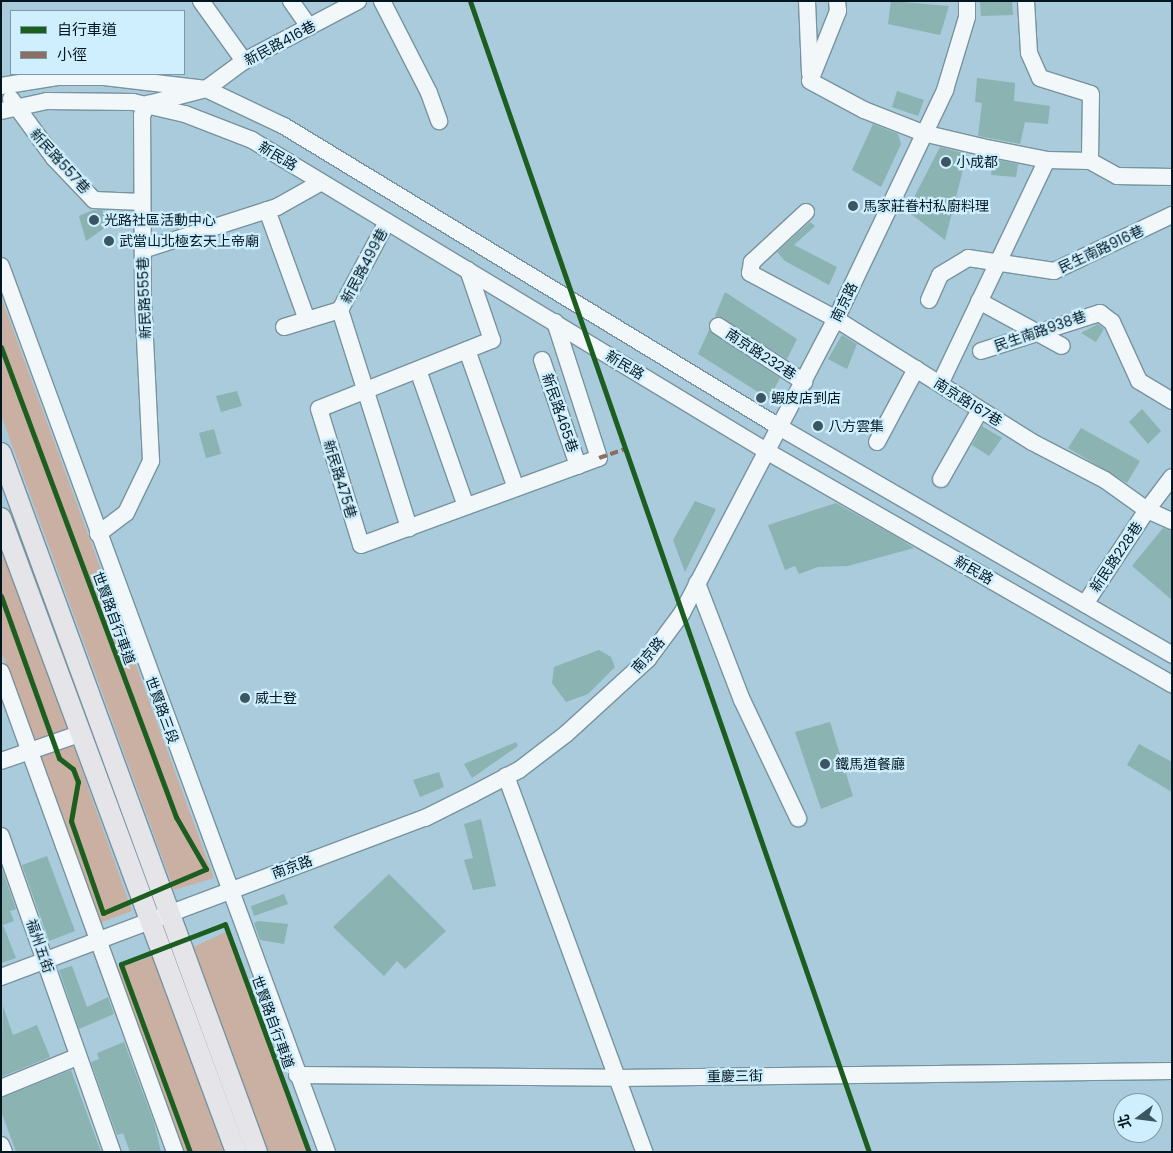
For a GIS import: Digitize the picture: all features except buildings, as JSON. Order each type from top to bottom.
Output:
[{"type":"main road","points":[[1,453],[257,1152]]},
{"type":"main road","points":[[1,518],[79,734],[236,1152]]},
{"type":"street","points":[[201,1],[244,61]]},
{"type":"street","points":[[291,1],[309,27]]},
{"type":"street","name":"新民路416巷","points":[[206,89],[244,61],[358,1]]},
{"type":"street","points":[[382,1],[429,93],[439,121]]},
{"type":"street","points":[[806,1],[810,81]]},
{"type":"street","points":[[810,81],[838,11],[837,1]]},
{"type":"street","name":"南京路","points":[[1,977],[228,890],[425,818],[506,776],[566,734],[648,659],[682,613],[781,428],[836,319],[945,90],[967,17],[967,1]]},
{"type":"street","points":[[1026,1],[1030,52],[1040,78],[1091,94],[1090,161]]},
{"type":"street","name":"新民路","points":[[2,85],[57,77],[104,77],[206,89],[318,145],[781,428],[1172,655]]},
{"type":"street","points":[[810,81],[864,110],[923,133],[1047,160],[1090,161],[1117,176],[1172,177]]},
{"type":"street","name":"新民路557巷","points":[[2,85],[8,109],[94,200],[142,202]]},
{"type":"street","points":[[148,104],[206,89]]},
{"type":"street","name":"新民路","points":[[8,109],[105,99],[148,104],[185,114],[252,140],[320,183],[555,322],[768,452],[1172,684]]},
{"type":"street","name":"新民路555巷","points":[[98,534],[126,513],[151,461],[142,202],[142,115],[148,104]]},
{"type":"street","points":[[940,384],[1047,160]]},
{"type":"street","points":[[143,250],[267,210],[320,183]]},
{"type":"street","points":[[267,210],[307,320]]},
{"type":"street","name":"南京路167巷","points":[[806,212],[752,262],[750,274],[836,319],[980,410],[1105,480]]},
{"type":"street","name":"民生南路916巷","points":[[929,300],[940,275],[953,264],[968,258],[999,261],[1054,271],[1172,215]]},
{"type":"street","name":"新民路499巷","points":[[340,310],[387,222]]},
{"type":"street","name":"世賢路三段","points":[[1,266],[228,890],[326,1152]]},
{"type":"street","name":"新民路475巷","points":[[468,270],[492,340],[319,409],[360,546],[599,458],[555,322]]},
{"type":"street","points":[[979,301],[1062,346]]},
{"type":"street","points":[[284,327],[340,310],[364,392],[409,528]]},
{"type":"street","name":"民生南路938巷","points":[[982,351],[1034,331],[1100,313],[1112,322],[1140,381],[1170,397]]},
{"type":"street","name":"南京路232巷","points":[[718,326],[804,382]]},
{"type":"street","points":[[467,350],[516,488]]},
{"type":"street","name":"新民路465巷","points":[[542,360],[578,466]]},
{"type":"street","points":[[877,442],[916,369]]},
{"type":"street","points":[[418,370],[466,506]]},
{"type":"street","points":[[941,479],[980,410]]},
{"type":"street","name":"新民路228巷","points":[[1085,604],[1147,510],[1172,477]]},
{"type":"street","name":"新民路228巷","points":[[1105,480],[1147,510],[1172,522]]},
{"type":"street","points":[[697,583],[742,700],[798,818]]},
{"type":"street","points":[[1,672],[175,1152]]},
{"type":"street","points":[[1,761],[79,734]]},
{"type":"street","points":[[506,776],[644,1152]]},
{"type":"street","name":"福州五街","points":[[1,836],[6,863],[46,960],[77,1057],[112,1152]]},
{"type":"street","points":[[1,1088],[77,1057]]},
{"type":"street","name":"重慶三街","points":[[297,1075],[617,1078],[1172,1071]]},
{"type":"street","points":[[1,1145],[4,1152]]},
{"type":"shaded area","points":[[1,297],[214,878],[174,890],[1,415]]},
{"type":"shaded area","points":[[1,543],[132,911],[99,923],[1,651]]},
{"type":"shaded area","points":[[228,931],[312,1152],[266,1152],[189,949]]},
{"type":"shaded area","points":[[152,956],[224,1152],[181,1152],[117,969]]},
{"type":"marked path","points":[[599,458],[625,449]]},
{"type":"cycle path","points":[[470,1],[869,1152]]},
{"type":"cycle path","name":"世賢路自行車道","points":[[1,347],[176,817],[206,869],[103,913],[71,821],[78,782],[73,769],[59,758],[1,596]]},
{"type":"cycle path","name":"世賢路自行車道","points":[[190,1152],[121,964],[225,924],[309,1152]]},
{"type":"place","name":"小成都","points":[[946,162]]},
{"type":"place","name":"馬家莊眷村私廚料理","points":[[853,206]]},
{"type":"place","name":"光路社區活動中心","points":[[94,220]]},
{"type":"place","name":"武當山北極玄天上帝廟","points":[[109,241]]},
{"type":"place","name":"蝦皮店到店","points":[[761,398]]},
{"type":"place","name":"八方雲集","points":[[818,426]]},
{"type":"place","name":"威士登","points":[[245,698]]},
{"type":"place","name":"鐵馬道餐廳","points":[[825,764]]}]
